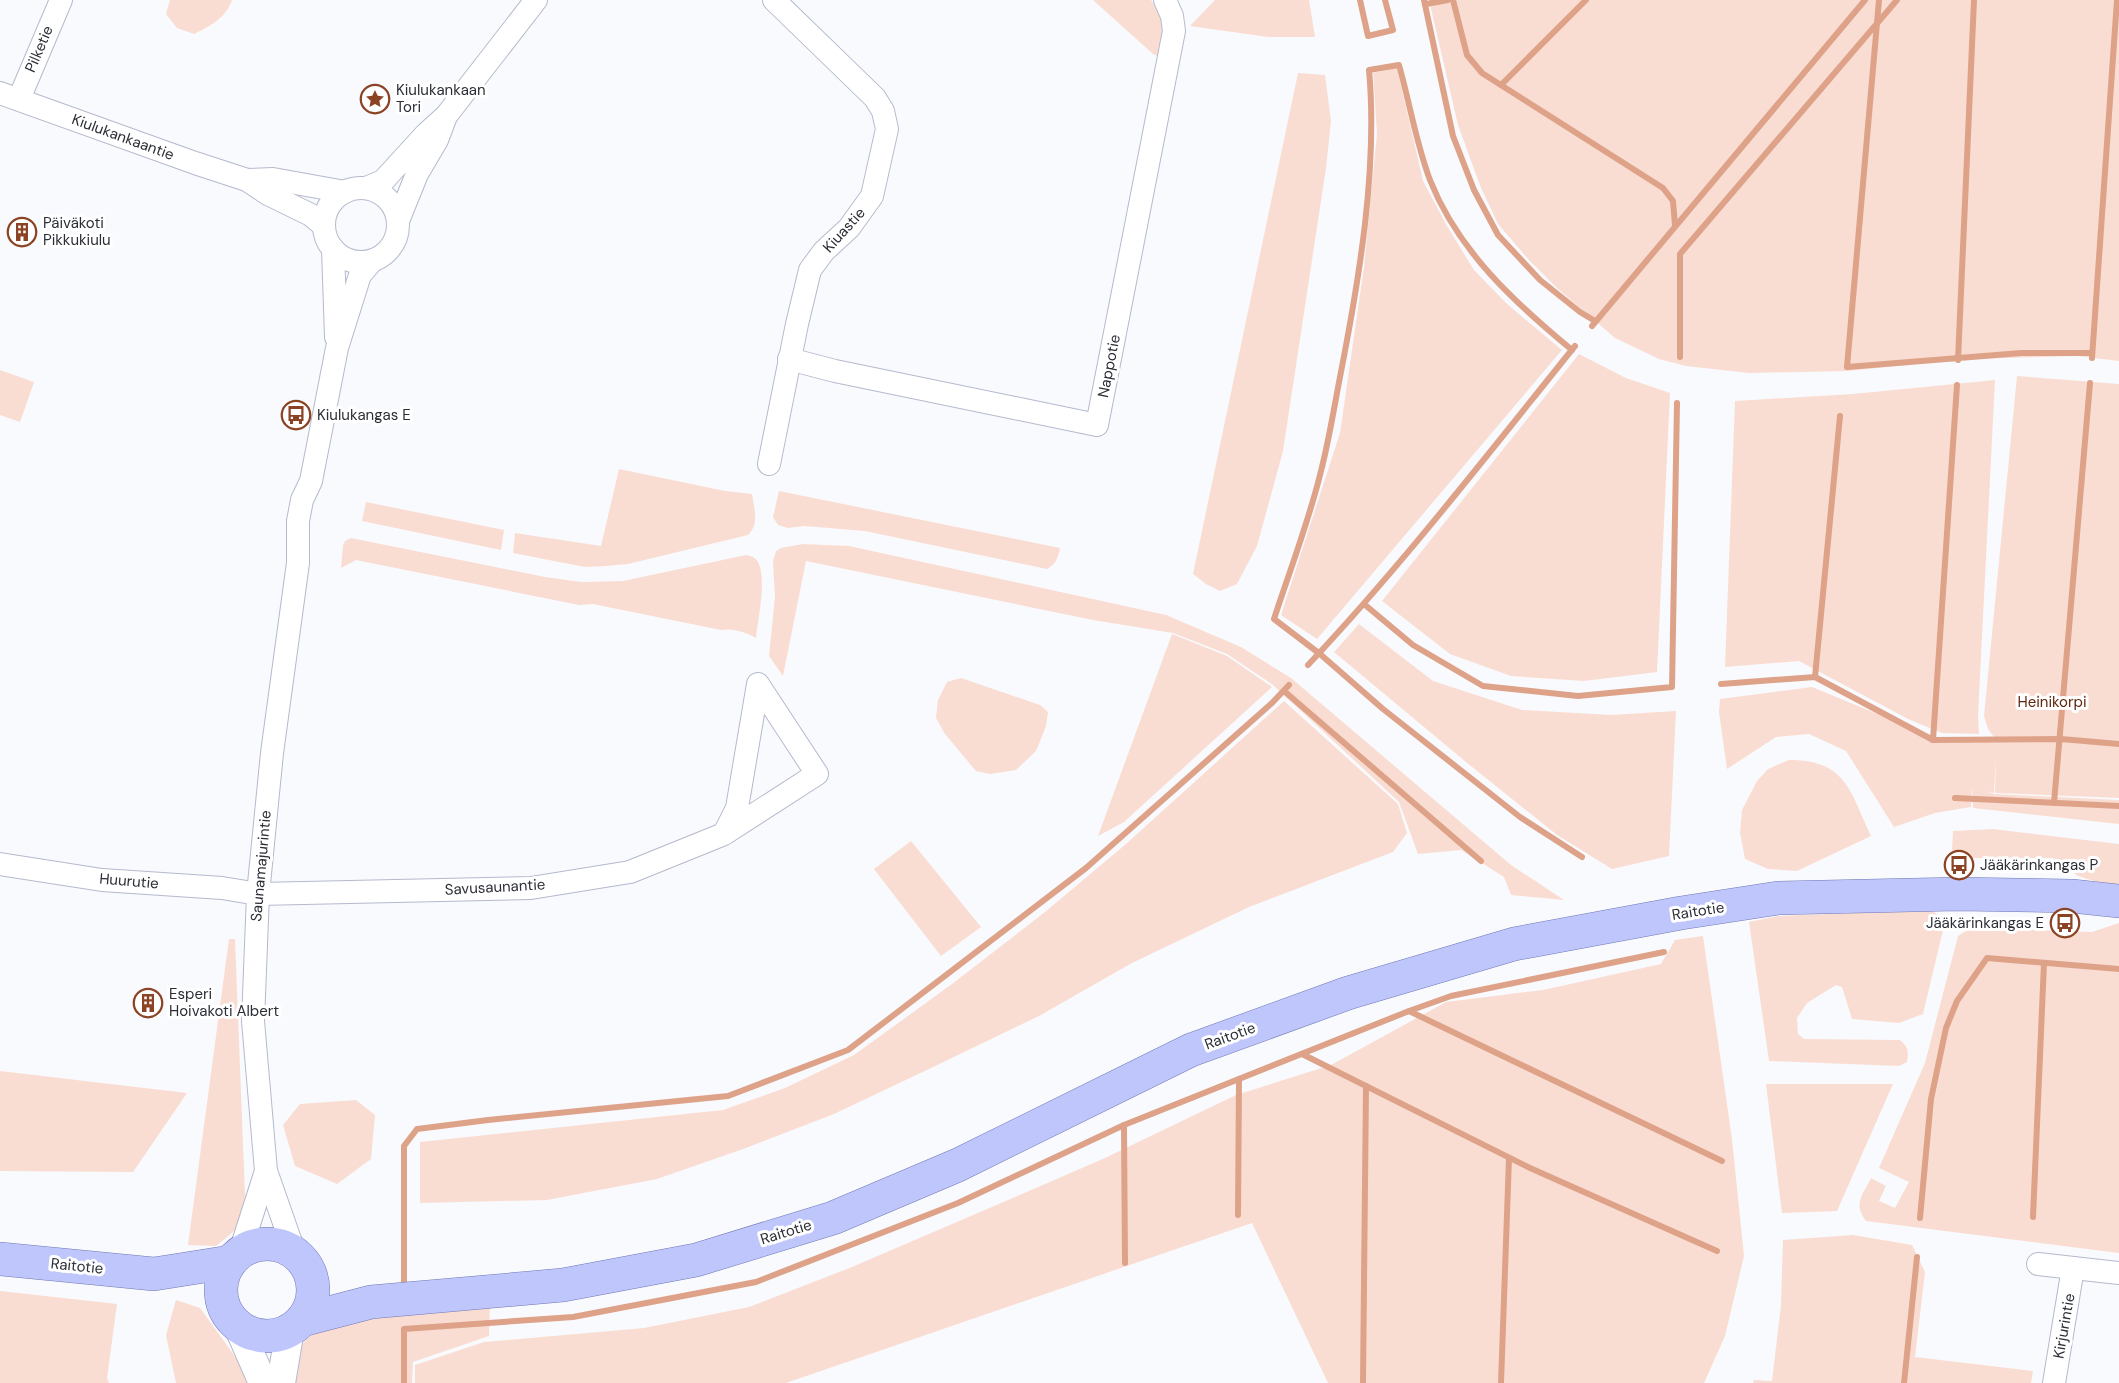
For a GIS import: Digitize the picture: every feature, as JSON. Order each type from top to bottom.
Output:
[{"type":"main road","name":"Raitotie","points":[[296,1325],[371,1302],[562,1285],[696,1260],[833,1218],[958,1165],[1191,1050],[1348,993],[1514,944],[1681,913],[1778,898],[1958,894],[2072,896],[2119,901]]},
{"type":"main road","name":"Raitotie","points":[[0,1259],[154,1274],[235,1257],[253,1245],[268,1244],[282,1246],[303,1266],[371,1302]]},
{"type":"main road","points":[[235,1257],[222,1281],[230,1314],[250,1333],[264,1336],[278,1335],[296,1325],[309,1307],[313,1293],[303,1266]]},
{"type":"main road","name":"Raitotie","points":[[154,1274],[230,1314]]},
{"type":"street","name":"Pilketie","points":[[10,96],[61,0]]},
{"type":"street","points":[[446,116],[437,140],[417,174],[398,221],[397,235],[392,246],[372,261],[351,261],[341,256],[326,238],[324,226],[329,206],[356,190],[383,181],[425,135],[446,116],[536,0]]},
{"type":"street","name":"Kiuastie","points":[[769,464],[789,359],[810,270],[824,251],[849,228],[872,196],[887,129],[883,111],[875,98],[774,0]]},
{"type":"street","name":"Nappotie","points":[[789,359],[834,371],[1097,424],[1174,31],[1172,16],[1164,0]]},
{"type":"street","name":"Kiulukankaantie","points":[[10,96],[248,180],[268,194],[311,215],[324,226]]},
{"type":"street","name":"Kiulukankaantie","points":[[248,180],[273,179],[356,190]]},
{"type":"street","points":[[356,190],[377,192],[388,199],[395,209],[398,221]]},
{"type":"street","name":"Saunamajurintie","points":[[333,249],[337,348]]},
{"type":"street","name":"Saunamajurintie","points":[[303,1266],[266,1171],[253,1021],[258,894],[272,753],[298,563],[298,521],[302,500],[311,481],[337,348],[360,275],[372,261]]},
{"type":"street","name":"Savusaunantie","points":[[258,894],[531,888],[630,872],[724,834],[817,774],[758,684],[736,808],[724,834]]},
{"type":"street","name":"Huurutie","points":[[0,864],[102,880],[222,888],[258,894]]},
{"type":"street","name":"Saunamajurintie","points":[[235,1257],[266,1171]]},
{"type":"street","points":[[2038,1264],[2119,1273]]},
{"type":"street","name":"Kirjurintie","points":[[2054,1383],[2073,1268]]},
{"type":"street","points":[[230,1314],[263,1383]]},
{"type":"street","points":[[281,1383],[296,1325]]},
{"type":"green space","points":[[170,0],[232,0],[222,17],[194,34],[177,28],[166,14]]},
{"type":"green space","points":[[1093,0],[1151,0],[1164,21],[1161,57],[1153,54]]},
{"type":"green space","points":[[1215,0],[1309,0],[1315,37],[1268,37],[1190,26]]},
{"type":"green space","points":[[1429,0],[2119,0],[2119,361],[2078,356],[1968,359],[1847,371],[1749,373],[1686,366],[1659,359],[1615,338],[1558,289],[1498,224],[1481,188],[1458,125]]},
{"type":"green space","points":[[1397,68],[1423,181],[1447,226],[1474,270],[1507,304],[1562,350],[1317,639],[1281,615],[1340,433],[1364,267],[1377,134],[1373,73]]},
{"type":"green space","points":[[1298,73],[1325,75],[1331,121],[1326,168],[1283,451],[1257,546],[1237,584],[1220,591],[1193,574]]},
{"type":"green space","points":[[1579,354],[1626,378],[1670,393],[1657,672],[1584,681],[1511,676],[1450,654],[1382,601]]},
{"type":"green space","points":[[0,370],[34,382],[20,422],[0,415]]},
{"type":"green space","name":"Heinikorpi","points":[[2017,376],[2119,384],[2119,798],[1995,793],[1996,756],[1994,793],[1985,791],[1994,794],[2119,800],[2119,824],[1973,808],[1972,787],[1971,807],[1935,813],[1894,827],[1846,751],[1809,734],[1776,737],[1727,769],[1719,712],[1720,699],[1812,687],[1880,715],[1934,743],[1997,741],[1988,729],[1984,716]]},
{"type":"green space","points":[[1995,380],[1978,716],[1979,734],[1942,733],[1908,719],[1799,661],[1725,667],[1735,401],[1853,394]]},
{"type":"green space","points":[[619,469],[725,491],[752,494],[754,526],[748,535],[628,564],[585,567],[513,553],[515,533],[601,546]]},
{"type":"green space","points":[[779,491],[1060,548],[1053,565],[1047,569],[865,531],[804,526],[788,528],[778,525],[773,517]]},
{"type":"green space","points":[[366,502],[504,530],[501,550],[362,521]]},
{"type":"green space","points":[[351,538],[545,577],[581,582],[623,581],[748,555],[758,562],[762,579],[756,638],[735,630],[721,630],[593,604],[579,605],[356,560],[341,568],[343,546],[345,541]]},
{"type":"green space","points":[[803,544],[849,546],[1166,615],[1241,647],[1291,678],[1511,865],[1564,900],[1511,895],[1504,877],[1461,850],[1418,854],[1399,802],[1273,685],[1227,654],[1173,633],[1093,620],[806,561],[783,676],[769,656],[775,596],[773,561],[776,551],[781,548]]},
{"type":"green space","points":[[1359,624],[1433,681],[1522,710],[1611,715],[1676,711],[1669,856],[1612,869],[1557,835],[1334,652]]},
{"type":"green space","points":[[1172,634],[1227,656],[1272,687],[1124,822],[1098,836]]},
{"type":"green space","points":[[961,678],[1040,705],[1048,712],[1046,726],[1036,751],[1016,770],[990,774],[976,771],[945,734],[936,718],[938,700],[947,682]]},
{"type":"green space","points":[[1284,701],[1398,804],[1407,833],[1393,852],[1249,907],[1132,963],[1039,1016],[929,1069],[834,1114],[746,1148],[657,1179],[547,1200],[420,1203],[420,1142],[723,1110],[785,1088],[854,1055],[952,984],[1045,912],[1126,844]]},
{"type":"green space","points":[[1789,760],[1808,761],[1835,772],[1851,793],[1871,836],[1797,871],[1768,869],[1745,859],[1740,833],[1742,810],[1757,781],[1768,769]]},
{"type":"green space","points":[[1993,829],[2119,844],[2119,887],[2078,876],[2053,858],[1961,858],[1952,851],[1953,831]]},
{"type":"green space","points":[[911,841],[981,927],[941,956],[874,869]]},
{"type":"green space","points":[[1931,910],[1940,918],[1943,930],[1923,1014],[1899,1023],[1852,1019],[1842,987],[1836,985],[1807,1003],[1797,1018],[1798,1034],[1804,1039],[1900,1040],[1907,1050],[1907,1062],[1899,1066],[1769,1061],[1749,922],[1778,916]]},
{"type":"green space","points":[[2119,923],[2119,1253],[1866,1221],[1859,1205],[1871,1178],[1886,1186],[1879,1201],[1895,1208],[1909,1182],[1879,1168],[1925,1063],[1958,936],[1971,928],[2092,932]]},
{"type":"green space","points":[[1703,936],[1732,1139],[1744,1256],[1725,1336],[1704,1383],[1328,1383],[1252,1223],[786,1383],[415,1383],[415,1365],[484,1342],[644,1328],[749,1307],[852,1267],[1105,1158],[1236,1095],[1331,1065],[1446,1002],[1543,990],[1661,964],[1675,940]]},
{"type":"green space","points":[[229,939],[235,939],[244,1205],[241,1220],[235,1230],[216,1246],[188,1245]]},
{"type":"green space","points":[[0,1071],[187,1093],[133,1172],[0,1171]]},
{"type":"green space","points":[[1766,1084],[1893,1084],[1837,1211],[1782,1213]]},
{"type":"green space","points":[[356,1100],[375,1115],[371,1159],[337,1184],[295,1166],[283,1125],[300,1104]]},
{"type":"green space","points":[[1853,1235],[1912,1245],[1925,1272],[1915,1357],[2033,1371],[2031,1383],[1753,1383],[1754,1380],[1772,1381],[1781,1305],[1783,1240]]},
{"type":"green space","points":[[0,1291],[117,1304],[107,1378],[109,1383],[0,1383]]},
{"type":"green space","points":[[176,1300],[200,1308],[239,1362],[250,1383],[176,1383],[166,1335]]},
{"type":"green space","points":[[490,1307],[489,1336],[413,1362],[412,1383],[293,1383],[298,1350],[306,1340],[319,1332],[365,1320]]},
{"type":"waterway","points":[[1360,0],[1368,36],[1393,30],[1385,0]]},
{"type":"waterway","points":[[1424,0],[1453,136],[1474,190],[1498,235],[1540,280],[1595,321]]},
{"type":"waterway","points":[[1426,4],[1448,0]]},
{"type":"waterway","points":[[1453,0],[1467,55],[1482,73],[1663,188],[1673,201],[1675,225]]},
{"type":"waterway","points":[[1501,85],[1586,0]]},
{"type":"waterway","points":[[1592,326],[1865,0]]},
{"type":"waterway","points":[[1879,0],[1847,367],[2021,353],[2092,353]]},
{"type":"waterway","points":[[1680,357],[1680,254],[1897,0]]},
{"type":"waterway","points":[[1958,360],[1974,0]]},
{"type":"waterway","points":[[2092,358],[2117,0]]},
{"type":"waterway","points":[[1572,350],[1509,294],[1472,253],[1456,230],[1442,206],[1425,166],[1399,65],[1369,70],[1371,107],[1369,185],[1354,302],[1321,471],[1274,619],[1520,817],[1582,857]]},
{"type":"waterway","points":[[1308,665],[1411,548],[1575,346]]},
{"type":"waterway","points":[[2054,803],[2090,383]]},
{"type":"waterway","points":[[1933,740],[1957,385]]},
{"type":"waterway","points":[[1364,604],[1413,645],[1483,686],[1578,696],[1672,687],[1677,403]]},
{"type":"waterway","points":[[1815,677],[1840,416]]},
{"type":"waterway","points":[[1721,684],[1815,677],[1933,740],[2061,739],[2119,744]]},
{"type":"waterway","points":[[404,1288],[404,1146],[417,1129],[728,1096],[848,1050],[1086,868],[1272,703],[1289,685]]},
{"type":"waterway","points":[[1284,691],[1481,861]]},
{"type":"waterway","points":[[1955,798],[2119,806]]},
{"type":"waterway","points":[[1409,1011],[1451,996],[1664,952]]},
{"type":"waterway","points":[[1920,1218],[1931,1099],[1946,1028],[1957,1001],[1987,958],[2119,969]]},
{"type":"waterway","points":[[2033,1217],[2044,963]]},
{"type":"waterway","points":[[1124,1125],[1409,1011],[1722,1161]]},
{"type":"waterway","points":[[1302,1054],[1530,1168],[1717,1251]]},
{"type":"waterway","points":[[1238,1215],[1239,1079]]},
{"type":"waterway","points":[[1363,1383],[1366,1086]]},
{"type":"waterway","points":[[404,1383],[404,1329],[573,1317],[756,1282],[958,1203],[1124,1125],[1125,1263]]},
{"type":"waterway","points":[[1501,1383],[1509,1158]]},
{"type":"waterway","points":[[1904,1383],[1917,1257]]},
{"type":"place","name":"Kiulukankaan Tori","points":[[375,99]]},
{"type":"place","name":"Päiväkoti Pikkukiulu","points":[[22,232]]},
{"type":"place","name":"Kiulukangas E","points":[[296,415]]},
{"type":"place","name":"Jääkärinkangas P","points":[[1959,865]]},
{"type":"place","name":"Jääkärinkangas E","points":[[2065,923]]},
{"type":"place","name":"Esperi Hoivakoti Albert","points":[[148,1003]]}]
